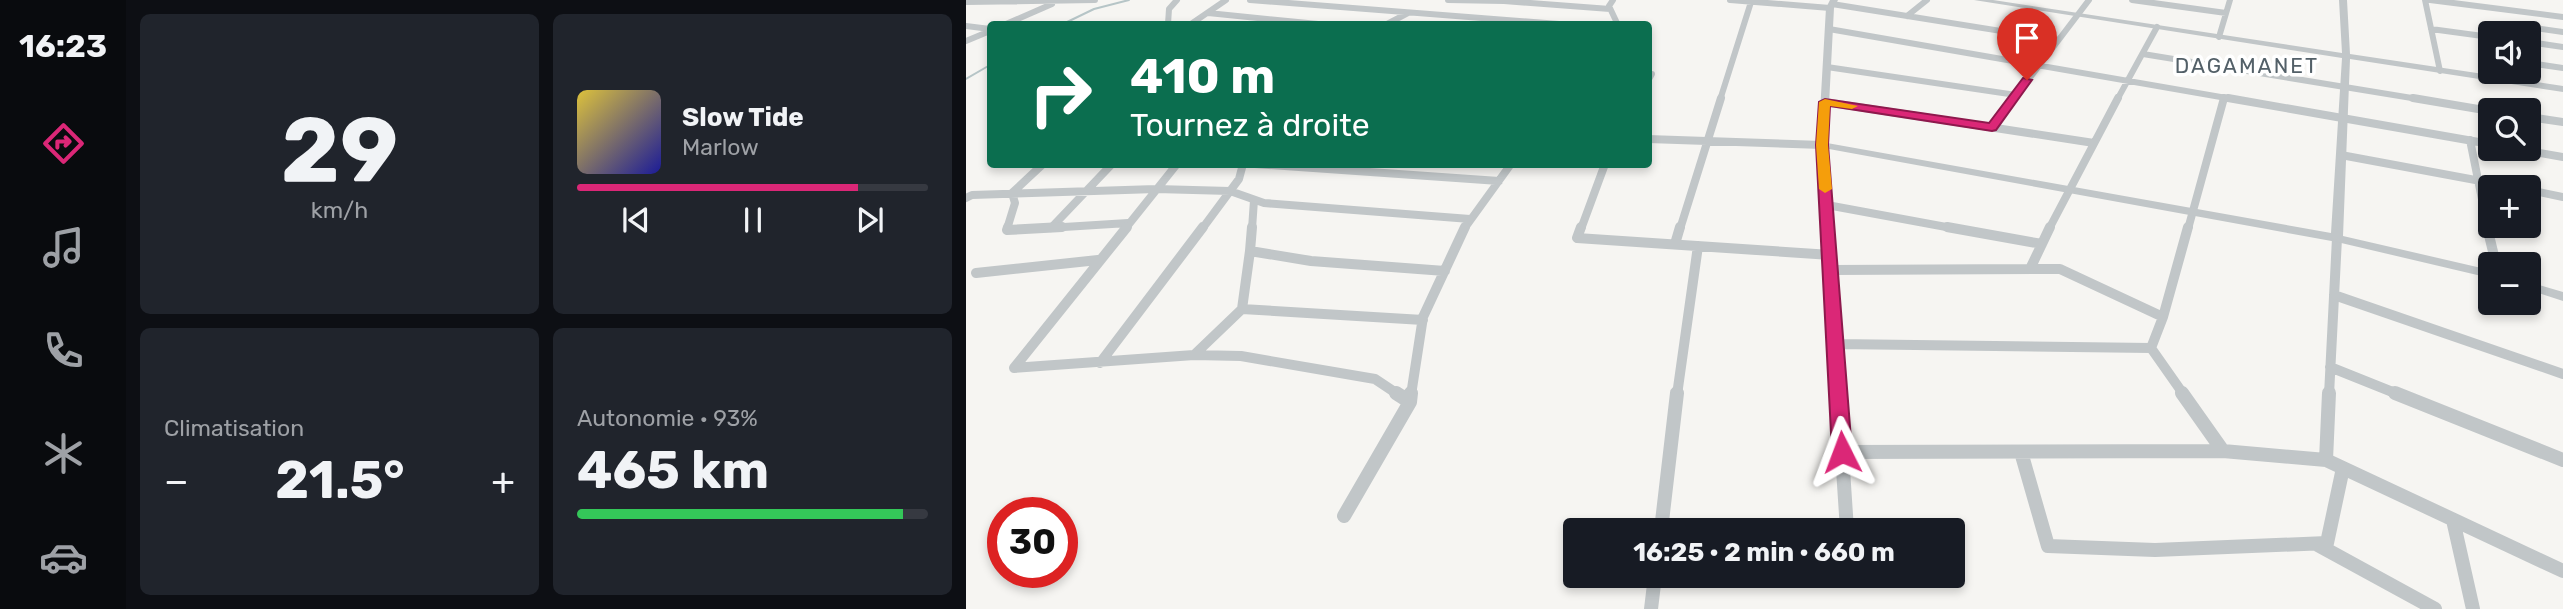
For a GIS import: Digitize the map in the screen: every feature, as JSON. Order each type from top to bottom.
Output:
[{"type":"street","points":[[966,2],[1095,0]]},
{"type":"street","points":[[1168,21],[1169,9],[1177,0]]},
{"type":"street","points":[[1196,21],[1226,0]]},
{"type":"street","points":[[1250,0],[1503,21]]},
{"type":"street","points":[[1448,0],[1504,1],[1610,9]]},
{"type":"street","points":[[1613,0],[1610,9],[1616,21]]},
{"type":"street","points":[[1730,0],[1832,4],[2058,40]]},
{"type":"street","points":[[1907,16],[1927,0]]},
{"type":"street","points":[[1978,0],[2563,89]]},
{"type":"street","points":[[1992,127],[2089,0]]},
{"type":"street","points":[[2132,0],[2226,13]]},
{"type":"street","points":[[2219,37],[2230,0]]},
{"type":"street","points":[[2326,460],[2346,56],[2343,0]]},
{"type":"street","points":[[2440,71],[2427,0],[2563,17]]},
{"type":"street","points":[[1013,21],[1056,1]]},
{"type":"street","points":[[1450,21],[1481,1]]},
{"type":"street","points":[[1675,244],[1751,2]]},
{"type":"street","points":[[1832,4],[1822,145],[1846,518]]},
{"type":"street","points":[[1302,10],[1312,5]]},
{"type":"street","points":[[2499,9],[2505,21]]},
{"type":"street","points":[[1208,13],[1288,21]]},
{"type":"street","points":[[1393,21],[1408,13]]},
{"type":"street","points":[[1250,21],[1256,19]]},
{"type":"street","points":[[966,26],[987,30]]},
{"type":"street","points":[[2030,269],[2068,189],[2157,27]]},
{"type":"street","points":[[1829,29],[2478,142]]},
{"type":"street","points":[[2431,29],[2478,35]]},
{"type":"street","points":[[2541,29],[2563,32]]},
{"type":"street","points":[[966,41],[987,31]]},
{"type":"street","points":[[2541,44],[2563,47]]},
{"type":"street","points":[[2143,54],[2478,109]]},
{"type":"street","points":[[2541,65],[2563,68]]},
{"type":"street","points":[[1827,67],[2015,94]]},
{"type":"street","points":[[2151,348],[2163,317],[2224,97]]},
{"type":"street","points":[[1825,102],[2094,143]]},
{"type":"street","points":[[2541,119],[2560,122],[2563,134]]},
{"type":"street","points":[[1652,139],[1822,145],[2337,237],[2478,271]]},
{"type":"street","points":[[2470,141],[2493,252]]},
{"type":"street","points":[[2541,153],[2563,157]]},
{"type":"street","points":[[2341,155],[2476,180]]},
{"type":"street","points":[[1012,193],[1039,168]]},
{"type":"street","points":[[1051,228],[1108,168]]},
{"type":"street","points":[[1174,168],[1014,369],[1194,355],[1241,356],[1375,379],[1410,402]]},
{"type":"street","points":[[1100,363],[1239,179],[1242,168]]},
{"type":"street","points":[[1312,168],[1499,181]]},
{"type":"street","points":[[1344,516],[1410,402],[1423,320],[1445,271],[1471,219],[1508,168]]},
{"type":"street","points":[[1603,168],[1577,238],[1830,255]]},
{"type":"street","points":[[966,198],[972,195],[1012,193],[1157,189],[1230,191],[1264,203],[1471,219]]},
{"type":"street","points":[[2541,192],[2563,197]]},
{"type":"street","points":[[1012,193],[1014,203],[1007,230],[1128,223]]},
{"type":"street","points":[[1194,355],[1242,309],[1254,200]]},
{"type":"street","points":[[1827,205],[2042,244]]},
{"type":"street","points":[[1662,518],[1698,246]]},
{"type":"street","points":[[1250,251],[1311,261],[1445,271]]},
{"type":"street","points":[[976,272],[1098,260]]},
{"type":"street","points":[[1832,270],[2060,269],[2163,317]]},
{"type":"street","points":[[2541,290],[2563,297]]},
{"type":"street","points":[[2334,295],[2563,374]]},
{"type":"street","points":[[1242,309],[1423,320]]},
{"type":"street","points":[[1836,344],[2151,348]]},
{"type":"street","points":[[2151,348],[2223,451]]},
{"type":"street","points":[[2330,367],[2563,460]]},
{"type":"street","points":[[1842,452],[2223,451],[2326,460],[2563,571]]},
{"type":"street","points":[[2021,452],[2049,546],[2155,550],[2327,543],[2343,468]]},
{"type":"street","points":[[2453,520],[2473,609]]},
{"type":"street","points":[[2316,544],[2435,609]]},
{"type":"street","points":[[1651,609],[1654,588]]},
{"type":"waterway","points":[[1069,21],[1094,9],[1129,0]]},
{"type":"waterway","points":[[966,79],[987,67]]},
{"type":"slow traffic","points":[[1825,189],[1822,145],[1825,102],[1852,106]]},
{"type":"district","name":"DAGAMANET","points":[[2247,66]]},
{"type":"route","points":[[1842,452],[1822,145],[1825,102],[1992,127],[2027,80]]}]
